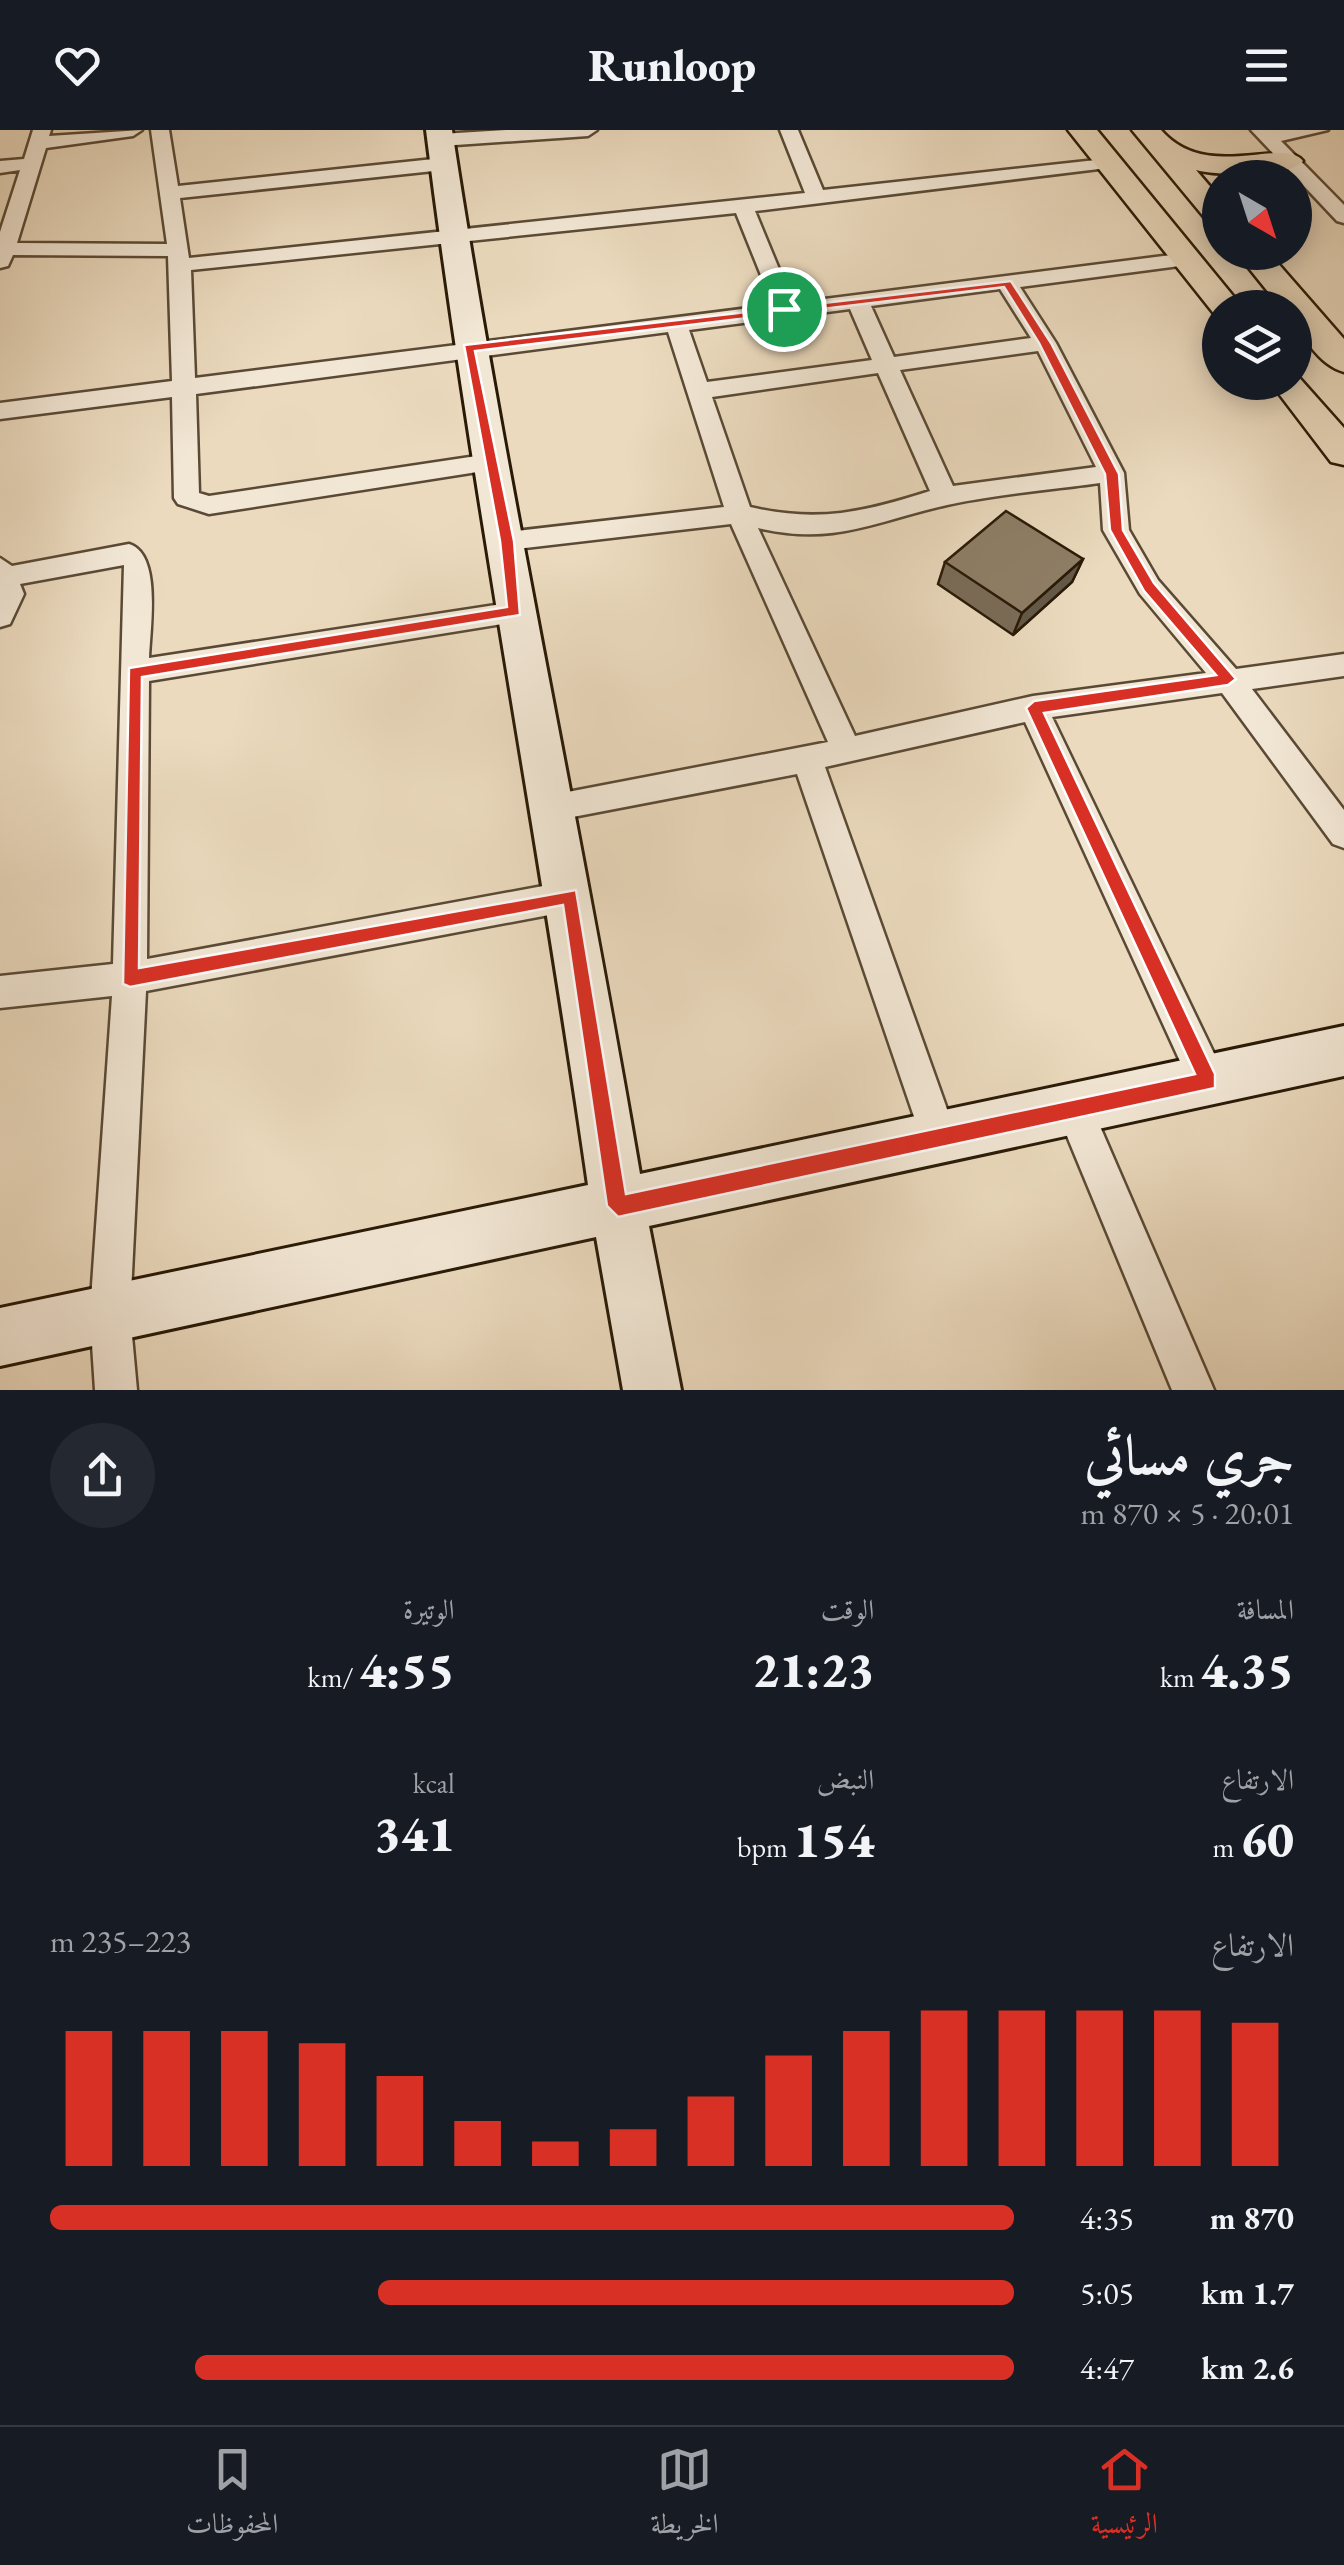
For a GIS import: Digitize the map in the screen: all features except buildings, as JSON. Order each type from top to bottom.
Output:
[{"type":"main road","points":[[1082,130],[1213,290]]},
{"type":"main road","points":[[1146,130],[1202,196]]},
{"type":"main road","points":[[1166,154],[1202,163]]},
{"type":"main road","points":[[1266,270],[1344,361]]},
{"type":"main road","points":[[1301,400],[1344,453]]},
{"type":"street","points":[[0,167],[38,146],[133,130]]},
{"type":"street","points":[[160,130],[179,257],[185,483],[193,503],[209,505],[490,462]]},
{"type":"street","points":[[170,193],[441,144],[588,130]]},
{"type":"street","points":[[789,130],[815,194]]},
{"type":"street","points":[[1263,134],[1319,130]]},
{"type":"street","points":[[1263,134],[1288,160]]},
{"type":"street","points":[[441,144],[468,348],[507,541],[515,612],[570,896],[618,1206],[652,1390]]},
{"type":"street","points":[[38,146],[2,254],[179,257],[452,236],[1107,162]]},
{"type":"street","points":[[1312,184],[1344,217]]},
{"type":"street","points":[[743,206],[784,309]]},
{"type":"street","points":[[0,411],[185,384],[1188,259]]},
{"type":"street","points":[[1007,283],[1045,343],[1112,474],[1116,530],[1149,587],[1228,679],[1344,834]]},
{"type":"street","points":[[857,300],[945,496]]},
{"type":"street","points":[[676,323],[739,514],[845,747]]},
{"type":"street","points":[[698,391],[1045,343]]},
{"type":"street","points":[[507,541],[739,514],[794,527],[865,521],[945,496],[1112,474]]},
{"type":"street","points":[[0,617],[11,594],[4,572],[129,554],[137,562],[130,978],[110,1314],[116,1390]]},
{"type":"street","points":[[134,672],[515,612]]},
{"type":"street","points":[[552,808],[806,759],[845,747],[1034,708],[1344,665]]},
{"type":"street","points":[[1034,708],[1208,1081]]},
{"type":"street","points":[[806,759],[940,1140]]},
{"type":"street","points":[[0,992],[130,978],[570,896]]},
{"type":"street","points":[[0,1337],[1344,1051]]},
{"type":"street","points":[[1073,1107],[1193,1390]]},
{"type":"route","points":[[1007,283],[1045,343],[1112,474],[1116,530],[1149,587],[1228,679],[1034,708],[1208,1081],[618,1206],[570,896],[130,978],[134,672],[515,612],[507,541],[468,348],[784,309],[1007,283]]}]
